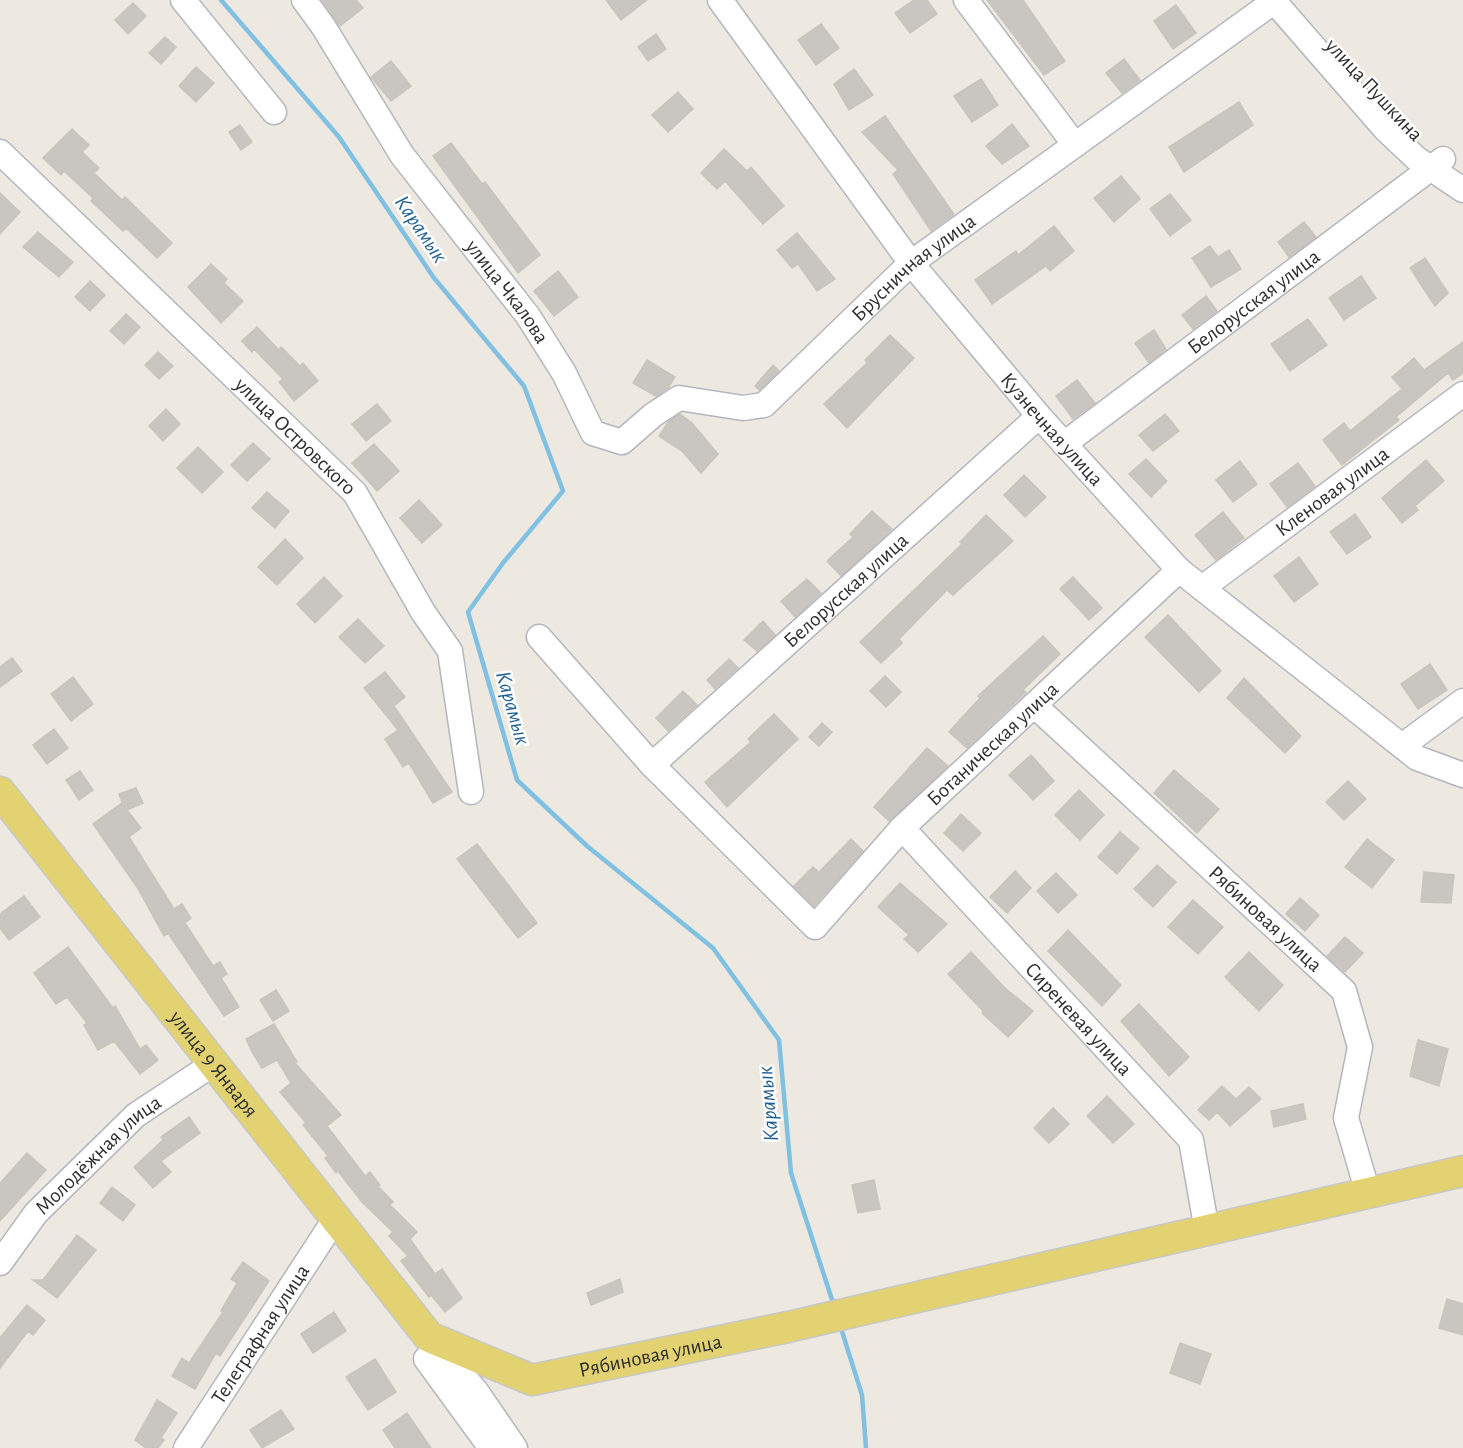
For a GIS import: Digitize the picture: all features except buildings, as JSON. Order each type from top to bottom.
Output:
[{"type":"main road","name":"улица 9 Января","points":[[0,792],[207,1068],[427,1348]]},
{"type":"main road","name":"улица 9 Января","points":[[0,818],[71,912],[207,1068]]},
{"type":"main road","points":[[878,1316],[1207,1231],[1463,1172]]},
{"type":"main road","points":[[878,1316],[1463,1186]]},
{"type":"main road","name":"Рябиновая улица","points":[[427,1348],[532,1380],[790,1335],[878,1316]]},
{"type":"main road","points":[[427,1348],[459,1371],[533,1398],[790,1335]]},
{"type":"street","points":[[183,0],[274,111]]},
{"type":"street","name":"улица Чкалова","points":[[304,0],[402,155],[528,316],[564,373],[593,433],[622,442],[679,398],[743,408],[764,405]]},
{"type":"street","name":"Кузнечная улица","points":[[720,0],[911,263],[1039,416],[1179,570],[1417,758],[1463,775]]},
{"type":"street","points":[[966,0],[1075,145]]},
{"type":"street","points":[[1278,0],[1386,130],[1437,163],[1463,190]]},
{"type":"street","name":"Брусничная улица","points":[[764,405],[911,263],[1278,0]]},
{"type":"street","name":"улица Островского","points":[[0,152],[355,493],[423,612],[450,651],[471,792]]},
{"type":"street","name":"улица Пушкина","points":[[1437,163],[1463,173]]},
{"type":"street","name":"Белорусская улица","points":[[1064,444],[1437,163]]},
{"type":"street","name":"Кленовая улица","points":[[1202,588],[1463,394]]},
{"type":"street","name":"Белорусская улица","points":[[652,765],[1039,416]]},
{"type":"street","name":"Ботаническая улица","points":[[652,765],[815,927],[902,828],[1179,570]]},
{"type":"street","points":[[539,636],[652,765]]},
{"type":"street","points":[[1402,746],[1463,701]]},
{"type":"street","name":"Рябиновая улица","points":[[1034,705],[1344,991],[1360,1047],[1346,1118],[1368,1193]]},
{"type":"street","name":"Сиреневая улица","points":[[902,828],[1191,1140],[1207,1231]]},
{"type":"street","name":"Молодёжная улица","points":[[0,1263],[36,1213],[136,1115],[207,1068]]},
{"type":"street","name":"Телеграфная улица","points":[[186,1448],[331,1226]]},
{"type":"street","points":[[427,1348],[491,1448]]},
{"type":"street","points":[[459,1371],[476,1391],[515,1448]]},
{"type":"waterway","name":"Карамык","points":[[221,0],[339,137],[434,278],[524,386],[563,491],[503,563],[468,612],[517,780],[587,846],[713,948],[779,1040],[791,1173],[834,1306]]},
{"type":"waterway","name":"Карамык","points":[[840,1325],[862,1395],[866,1448]]}]
